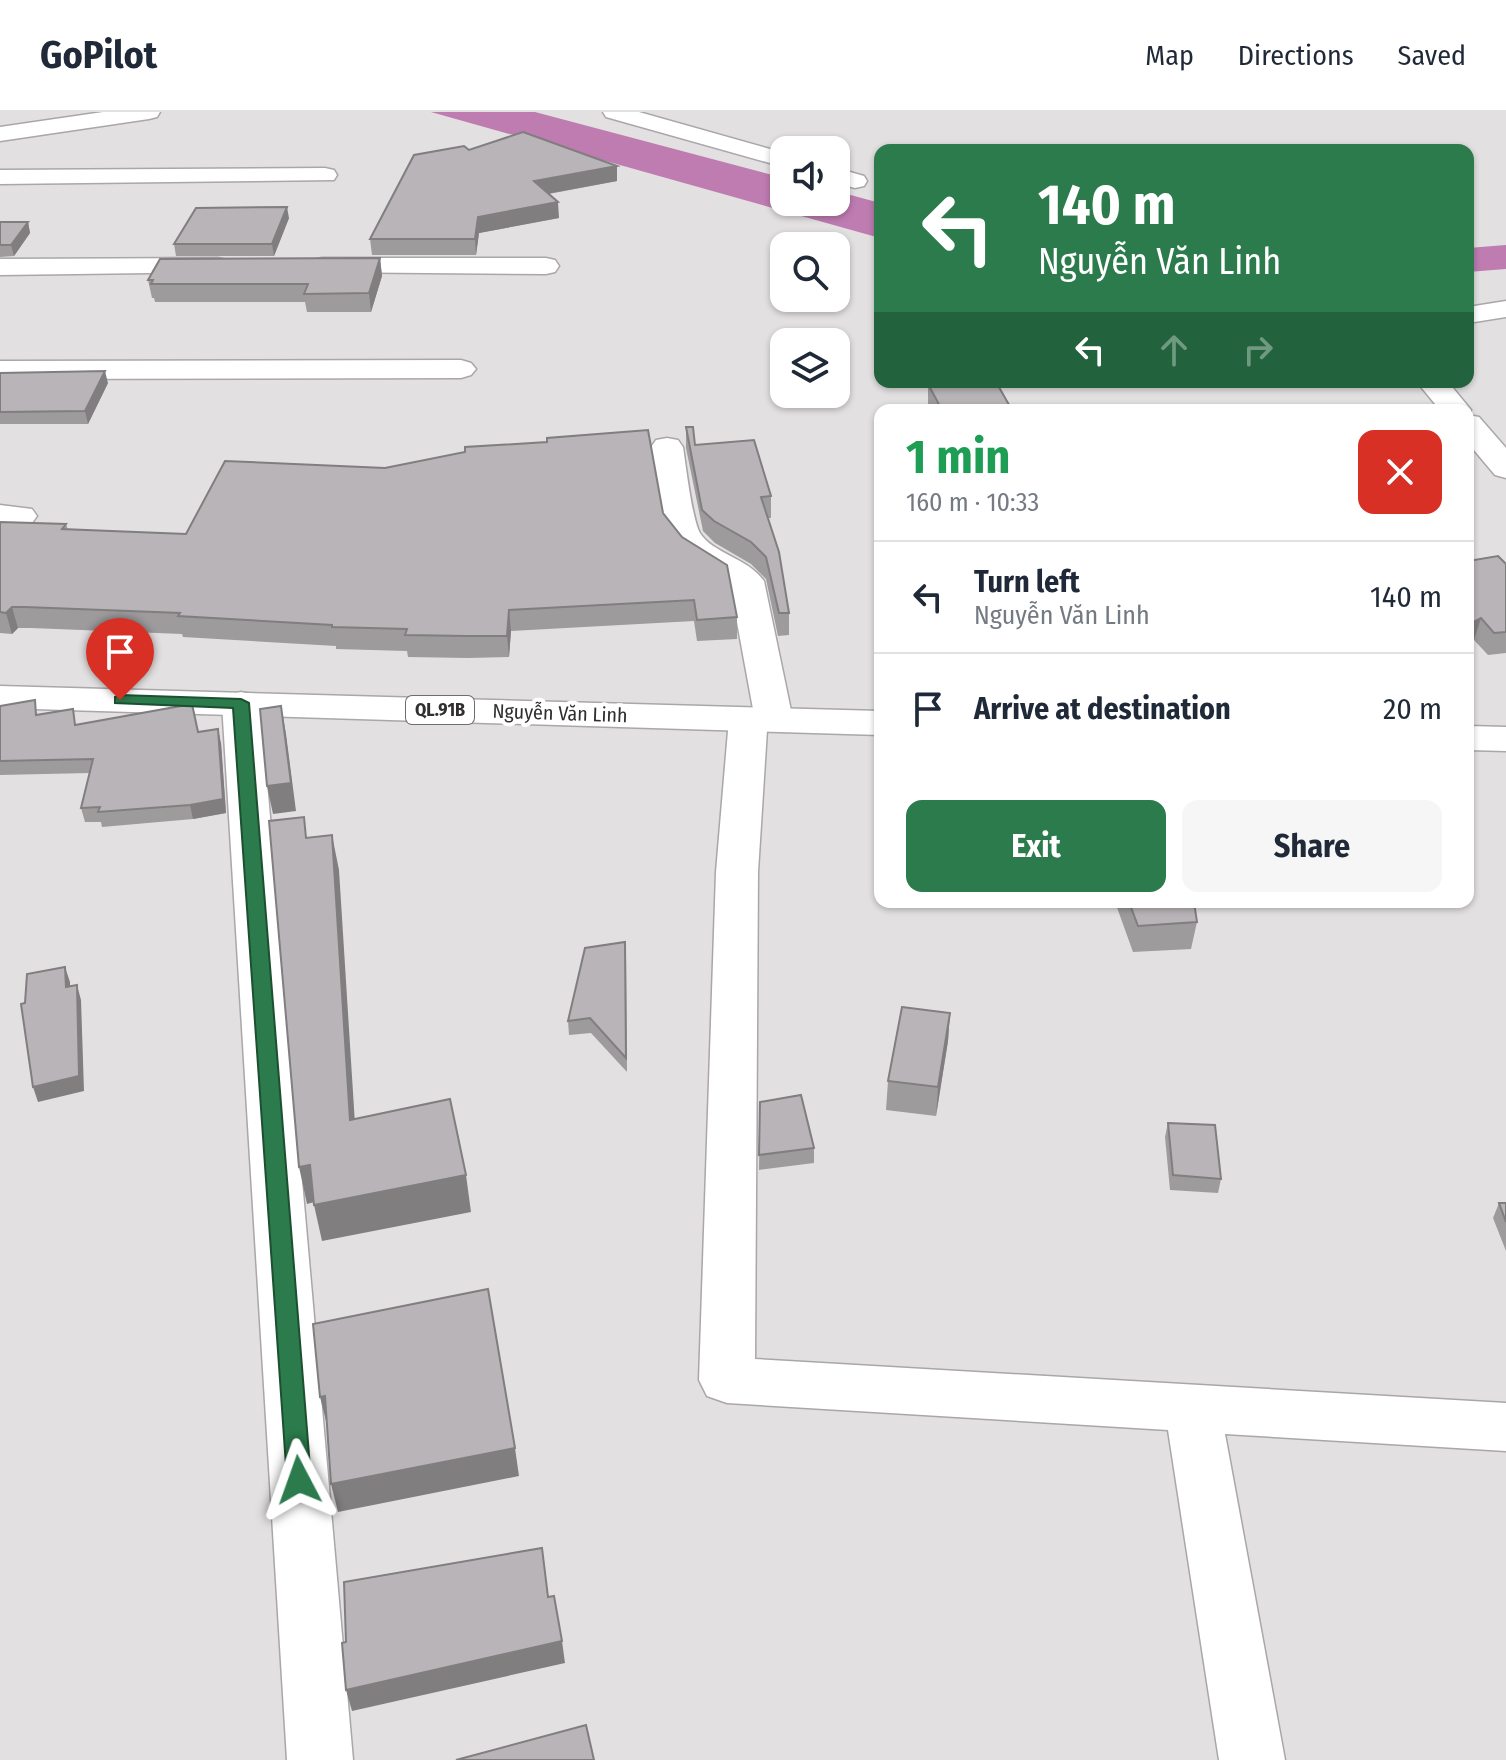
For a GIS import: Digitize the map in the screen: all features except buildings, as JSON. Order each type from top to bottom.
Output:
[{"type":"main road","points":[[0,134],[149,112]]},
{"type":"main road","points":[[614,112],[770,156]]},
{"type":"main road","points":[[0,177],[325,175]]},
{"type":"main road","points":[[0,267],[250,266]]},
{"type":"main road","points":[[296,266],[546,266]]},
{"type":"main road","points":[[1474,314],[1506,309]]},
{"type":"main road","points":[[0,370],[461,369]]},
{"type":"main road","points":[[1437,388],[1451,404]]},
{"type":"main road","points":[[1474,431],[1506,468]]},
{"type":"main road","points":[[667,447],[683,532],[689,543],[739,571],[747,581],[761,720],[737,872],[727,1380],[1506,1427]]},
{"type":"main road","name":"Nguyễn Văn Linh","points":[[0,697],[874,723]]},
{"type":"main road","points":[[241,703],[320,1760]]},
{"type":"main road","points":[[1474,738],[1506,739]]},
{"type":"main road","points":[[1192,1407],[1252,1760]]},
{"type":"shaded area","points":[[431,112],[535,112],[770,174],[770,207]]},
{"type":"shaded area","points":[[850,195],[874,201],[874,236],[802,216],[850,216]]},
{"type":"shaded area","points":[[1506,245],[1506,269],[1474,272],[1474,248]]},
{"type":"route","points":[[120,700],[241,703],[299,1480]]}]
